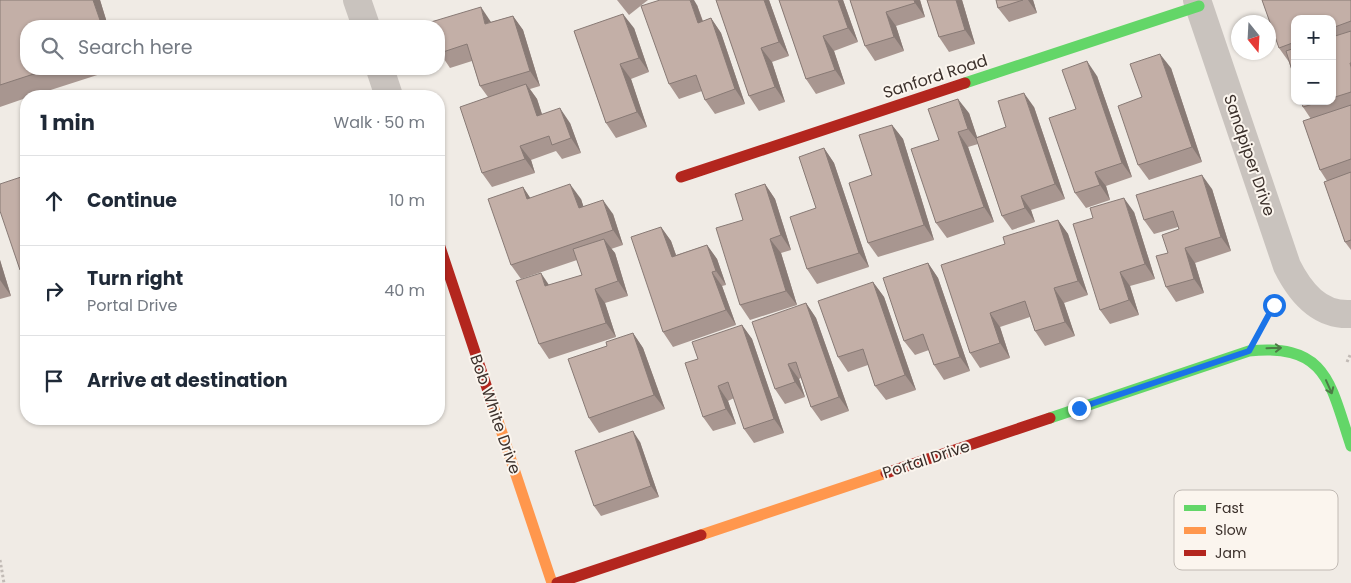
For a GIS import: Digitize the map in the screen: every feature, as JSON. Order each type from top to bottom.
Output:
[{"type":"street","points":[[357,0],[364,20]]},
{"type":"street","name":"Sanford Road","points":[[682,177],[1198,3]]},
{"type":"street","name":"Sandpiper Drive","points":[[1198,3],[1287,266],[1296,284],[1314,303],[1329,312],[1341,315],[1351,314]]},
{"type":"street","points":[[382,75],[387,90]]},
{"type":"street","name":"Bob White Drive","points":[[445,262],[552,583]]},
{"type":"street","name":"Portal Drive","points":[[557,583],[1249,351],[1284,348],[1298,352],[1312,360],[1323,373],[1351,446]]},
{"type":"path","points":[[1249,351],[1274,305],[1287,266]]},
{"type":"path","points":[[0,560],[4,583]]},
{"type":"building","points":[[0,0],[93,0],[100,20],[20,20],[20,75],[31,75],[0,85]]},
{"type":"building","points":[[660,0],[690,0],[698,23],[711,18],[735,89],[705,100],[696,75],[669,84],[641,6]]},
{"type":"building","points":[[716,0],[764,0],[779,42],[761,48],[775,87],[749,96]]},
{"type":"building","points":[[779,0],[838,0],[848,28],[823,36],[835,70],[806,79]]},
{"type":"building","points":[[850,0],[914,0],[915,3],[886,12],[894,37],[865,46]]},
{"type":"building","points":[[927,0],[956,0],[965,30],[939,37]]},
{"type":"building","points":[[996,0],[1023,0],[998,8]]},
{"type":"building","points":[[1262,0],[1351,0],[1351,21],[1336,27],[1336,15],[1291,15],[1291,44],[1279,48],[1276,40],[1276,15],[1267,15]]},
{"type":"building","points":[[481,7],[485,24],[513,16],[530,71],[480,86],[467,44],[445,51],[445,20],[438,20]]},
{"type":"building","points":[[623,14],[639,58],[620,64],[637,112],[606,123],[574,31]]},
{"type":"building","points":[[1351,31],[1351,92],[1336,97],[1336,60],[1336,36]]},
{"type":"building","points":[[1291,49],[1291,67],[1286,51]]},
{"type":"building","points":[[1160,54],[1192,147],[1138,165],[1118,106],[1142,97],[1130,64]]},
{"type":"building","points":[[1087,61],[1122,163],[1095,172],[1100,185],[1075,193],[1049,118],[1076,109],[1062,70]]},
{"type":"building","points":[[526,84],[537,116],[560,108],[571,138],[552,145],[549,136],[520,146],[525,159],[482,173],[460,107]]},
{"type":"building","points":[[1024,93],[1055,184],[1021,196],[1025,208],[1002,216],[976,138],[1006,127],[998,101]]},
{"type":"building","points":[[958,99],[968,129],[958,132],[984,207],[936,223],[911,149],[939,140],[928,109]]},
{"type":"building","points":[[1351,105],[1351,159],[1320,170],[1303,121]]},
{"type":"building","points":[[892,125],[924,225],[868,243],[849,183],[872,175],[859,135]]},
{"type":"building","points":[[824,148],[859,253],[807,269],[790,217],[816,208],[799,157]]},
{"type":"building","points":[[1351,172],[1351,240],[1345,242],[1324,182]]},
{"type":"building","points":[[1202,175],[1221,237],[1185,248],[1194,279],[1166,287],[1156,256],[1168,253],[1162,235],[1179,229],[1173,211],[1144,220],[1136,195]]},
{"type":"building","points":[[20,177],[20,270],[0,211],[0,184]]},
{"type":"building","points":[[570,184],[579,208],[603,200],[613,230],[511,265],[488,199],[523,187],[527,199]]},
{"type":"building","points":[[765,184],[781,235],[770,239],[786,291],[740,305],[716,228],[743,220],[735,194]]},
{"type":"building","points":[[1124,198],[1145,264],[1120,272],[1129,300],[1100,310],[1073,224],[1093,218],[1090,208]]},
{"type":"building","points":[[1058,220],[1078,281],[1054,288],[1065,322],[1035,331],[1025,301],[990,313],[1000,343],[970,353],[941,265],[1005,244],[1003,237]]},
{"type":"building","points":[[661,227],[672,257],[707,245],[716,271],[712,272],[726,310],[663,332],[631,237]]},
{"type":"building","points":[[604,239],[618,281],[595,289],[606,323],[539,344],[516,281],[541,273],[545,286],[582,275],[573,249]]},
{"type":"building","points":[[928,263],[960,357],[934,365],[923,334],[904,341],[883,278]]},
{"type":"building","points":[[873,282],[905,375],[875,386],[863,349],[838,357],[818,301]]},
{"type":"building","points":[[806,303],[839,397],[811,407],[796,362],[788,364],[795,382],[775,389],[752,322]]},
{"type":"building","points":[[742,325],[774,419],[744,429],[728,382],[718,386],[726,409],[703,417],[685,363],[698,359],[692,342]]},
{"type":"building","points":[[633,333],[654,395],[589,418],[568,359],[607,346],[606,342]]},
{"type":"building","points":[[633,431],[651,486],[594,506],[575,451]]},
{"type":"traffic: fast","points":[[965,83],[1199,6]]},
{"type":"traffic: fast","points":[[1050,418],[1249,351],[1275,350],[1295,354],[1310,361],[1321,372],[1330,386],[1337,403],[1351,446]]},
{"type":"traffic: slow","points":[[492,403],[552,583]]},
{"type":"traffic: slow","points":[[701,535],[886,473]]},
{"type":"traffic: jam","points":[[681,177],[965,83]]},
{"type":"traffic: jam","points":[[445,262],[492,403]]},
{"type":"traffic: jam","points":[[886,473],[1050,418]]},
{"type":"traffic: jam","points":[[557,583],[701,535]]},
{"type":"route","points":[[1079,408],[1249,351],[1274,305]]}]
